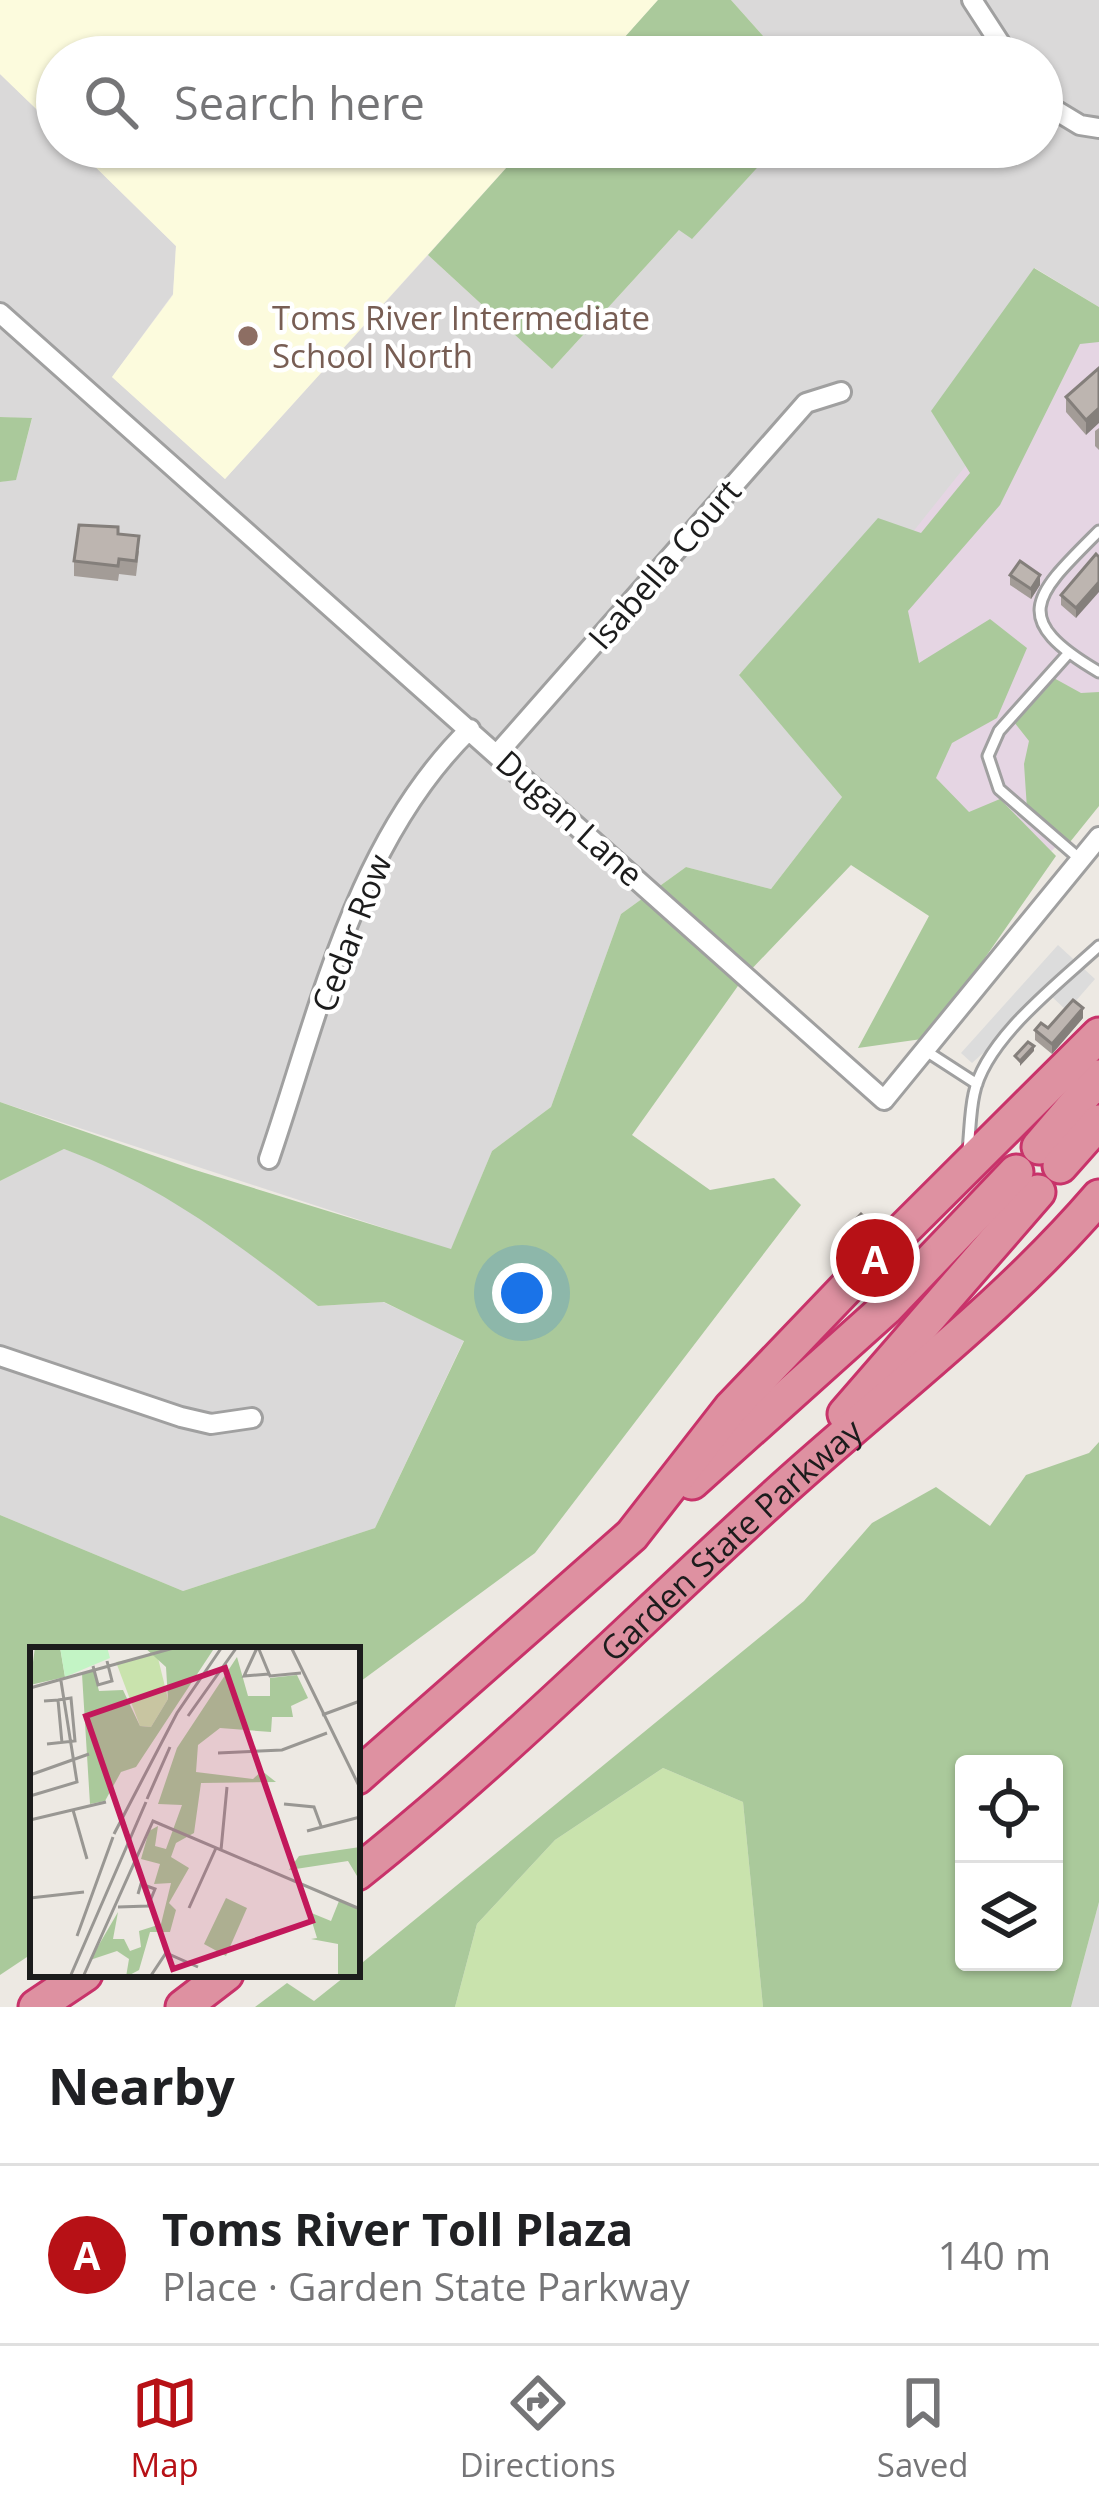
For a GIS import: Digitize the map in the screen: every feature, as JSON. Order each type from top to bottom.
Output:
[{"type":"highway","points":[[632,1535],[731,1408],[1099,1034]]},
{"type":"highway","points":[[1099,1077],[1050,1156],[1099,1122]]},
{"type":"highway","points":[[360,1774],[1027,1182],[773,1498]]},
{"type":"highway","name":"Garden State Parkway","points":[[360,1871],[447,1802],[773,1498],[1024,1281],[1099,1197]]},
{"type":"highway","points":[[36,2007],[81,1977]]},
{"type":"highway","points":[[183,2007],[222,1977]]},
{"type":"street","points":[[972,0],[995,36]]},
{"type":"street","points":[[1063,115],[1080,125],[1099,128]]},
{"type":"street","name":"Dugan Lane","points":[[0,313],[884,1100],[1099,837]]},
{"type":"street","name":"Isabella Court","points":[[498,753],[806,403],[841,392]]},
{"type":"street","name":"Cedar Row","points":[[269,1159],[364,883],[428,770],[470,729]]},
{"type":"street","points":[[0,1356],[181,1418],[212,1424],[252,1418]]},
{"type":"lane","points":[[1099,531],[1061,570],[1037,607],[1037,621],[1067,655],[1099,672]]},
{"type":"lane","points":[[1067,655],[999,731],[988,756],[999,789],[1081,860]]},
{"type":"lane","points":[[967,1168],[977,1084],[993,1055],[1043,995],[1099,946]]},
{"type":"lane","points":[[926,1051],[977,1084]]},
{"type":"shaded area","points":[[0,0],[658,0],[626,36],[36,36],[36,109],[0,74]]},
{"type":"shaded area","points":[[731,0],[1099,0],[1099,307],[1035,268],[970,472],[921,534],[739,674],[842,797],[771,889],[686,867],[621,914],[551,1107],[492,1151],[451,1250],[0,1102],[0,482],[16,479],[32,419],[0,417],[0,74],[36,109],[36,168],[96,168],[176,246],[173,294],[112,377],[225,479],[428,255],[552,369],[680,229],[692,238],[757,168],[1063,168],[1063,36],[763,36]]},
{"type":"shaded area","name":"Toms River Intermediate School North","points":[[96,168],[506,168],[225,479],[112,377],[173,295],[176,246]]},
{"type":"shaded area","points":[[1078,325],[1099,336],[1099,803],[1008,895],[790,686]]},
{"type":"shaded area","points":[[1058,945],[1095,979],[1067,1011],[1049,994],[972,1063],[961,1053]]},
{"type":"shaded area","points":[[64,1149],[130,1173],[215,1226],[318,1306],[383,1302],[464,1340],[375,1528],[183,1591],[0,1515],[0,1181]]},
{"type":"shaded area","points":[[1099,1902],[1099,2007],[1071,2007]]},
{"type":"green space","points":[[658,0],[731,0],[763,36],[626,36]]},
{"type":"green space","points":[[506,168],[757,168],[692,239],[679,230],[552,369],[428,255]]},
{"type":"green space","points":[[1034,268],[1099,307],[1099,342],[1080,344],[1000,505],[908,611],[919,663],[990,619],[1027,648],[997,718],[952,743],[936,778],[969,812],[1000,799],[1056,856],[929,1038],[858,1048],[929,916],[851,865],[745,976],[632,1135],[710,1190],[774,1178],[801,1205],[535,1553],[360,1682],[360,1647],[30,1647],[30,1955],[0,1975],[0,1515],[183,1591],[375,1528],[464,1341],[384,1302],[318,1306],[166,1198],[64,1149],[0,1181],[0,1102],[192,1169],[451,1249],[492,1151],[551,1107],[621,914],[686,867],[771,889],[842,797],[739,675],[878,518],[921,533],[970,473],[931,411]]},
{"type":"green space","points":[[0,417],[32,418],[16,480],[0,482]]},
{"type":"green space","points":[[1052,677],[1081,693],[1099,692],[1099,806],[1070,842],[1027,809],[1024,764],[1029,741],[1014,722]]},
{"type":"green space","points":[[1099,1442],[1099,1902],[1071,2007],[763,2007],[743,1802],[663,1768],[555,1840],[477,1924],[455,2007],[255,2007],[287,1983],[314,2001],[344,1977],[360,1977],[360,1965],[804,1601],[872,1523],[936,1487],[990,1526],[1026,1475],[1089,1453]]},
{"type":"green space","points":[[663,1768],[743,1802],[763,2007],[455,2007],[477,1924],[555,1840]]},
{"type":"building","points":[[1099,368],[1099,408],[1086,420],[1066,397]]},
{"type":"building","points":[[79,525],[118,527],[118,534],[139,536],[136,561],[119,559],[118,566],[74,561]]},
{"type":"building","points":[[1096,554],[1099,582],[1076,608],[1061,595]]},
{"type":"building","points":[[1020,561],[1040,575],[1031,589],[1010,575]]},
{"type":"building","points":[[1073,1000],[1083,1008],[1052,1044],[1035,1030],[1041,1023],[1048,1028]]},
{"type":"building","points":[[1028,1042],[1034,1046],[1020,1061],[1015,1056]]},
{"type":"building","points":[[861,1214],[902,1253],[887,1269],[845,1230]]},
{"type":"place","name":"Toms River Intermediate School North","points":[[248,336]]},
{"type":"place","name":"Toms River Toll Plaza","points":[[875,1258]]}]
